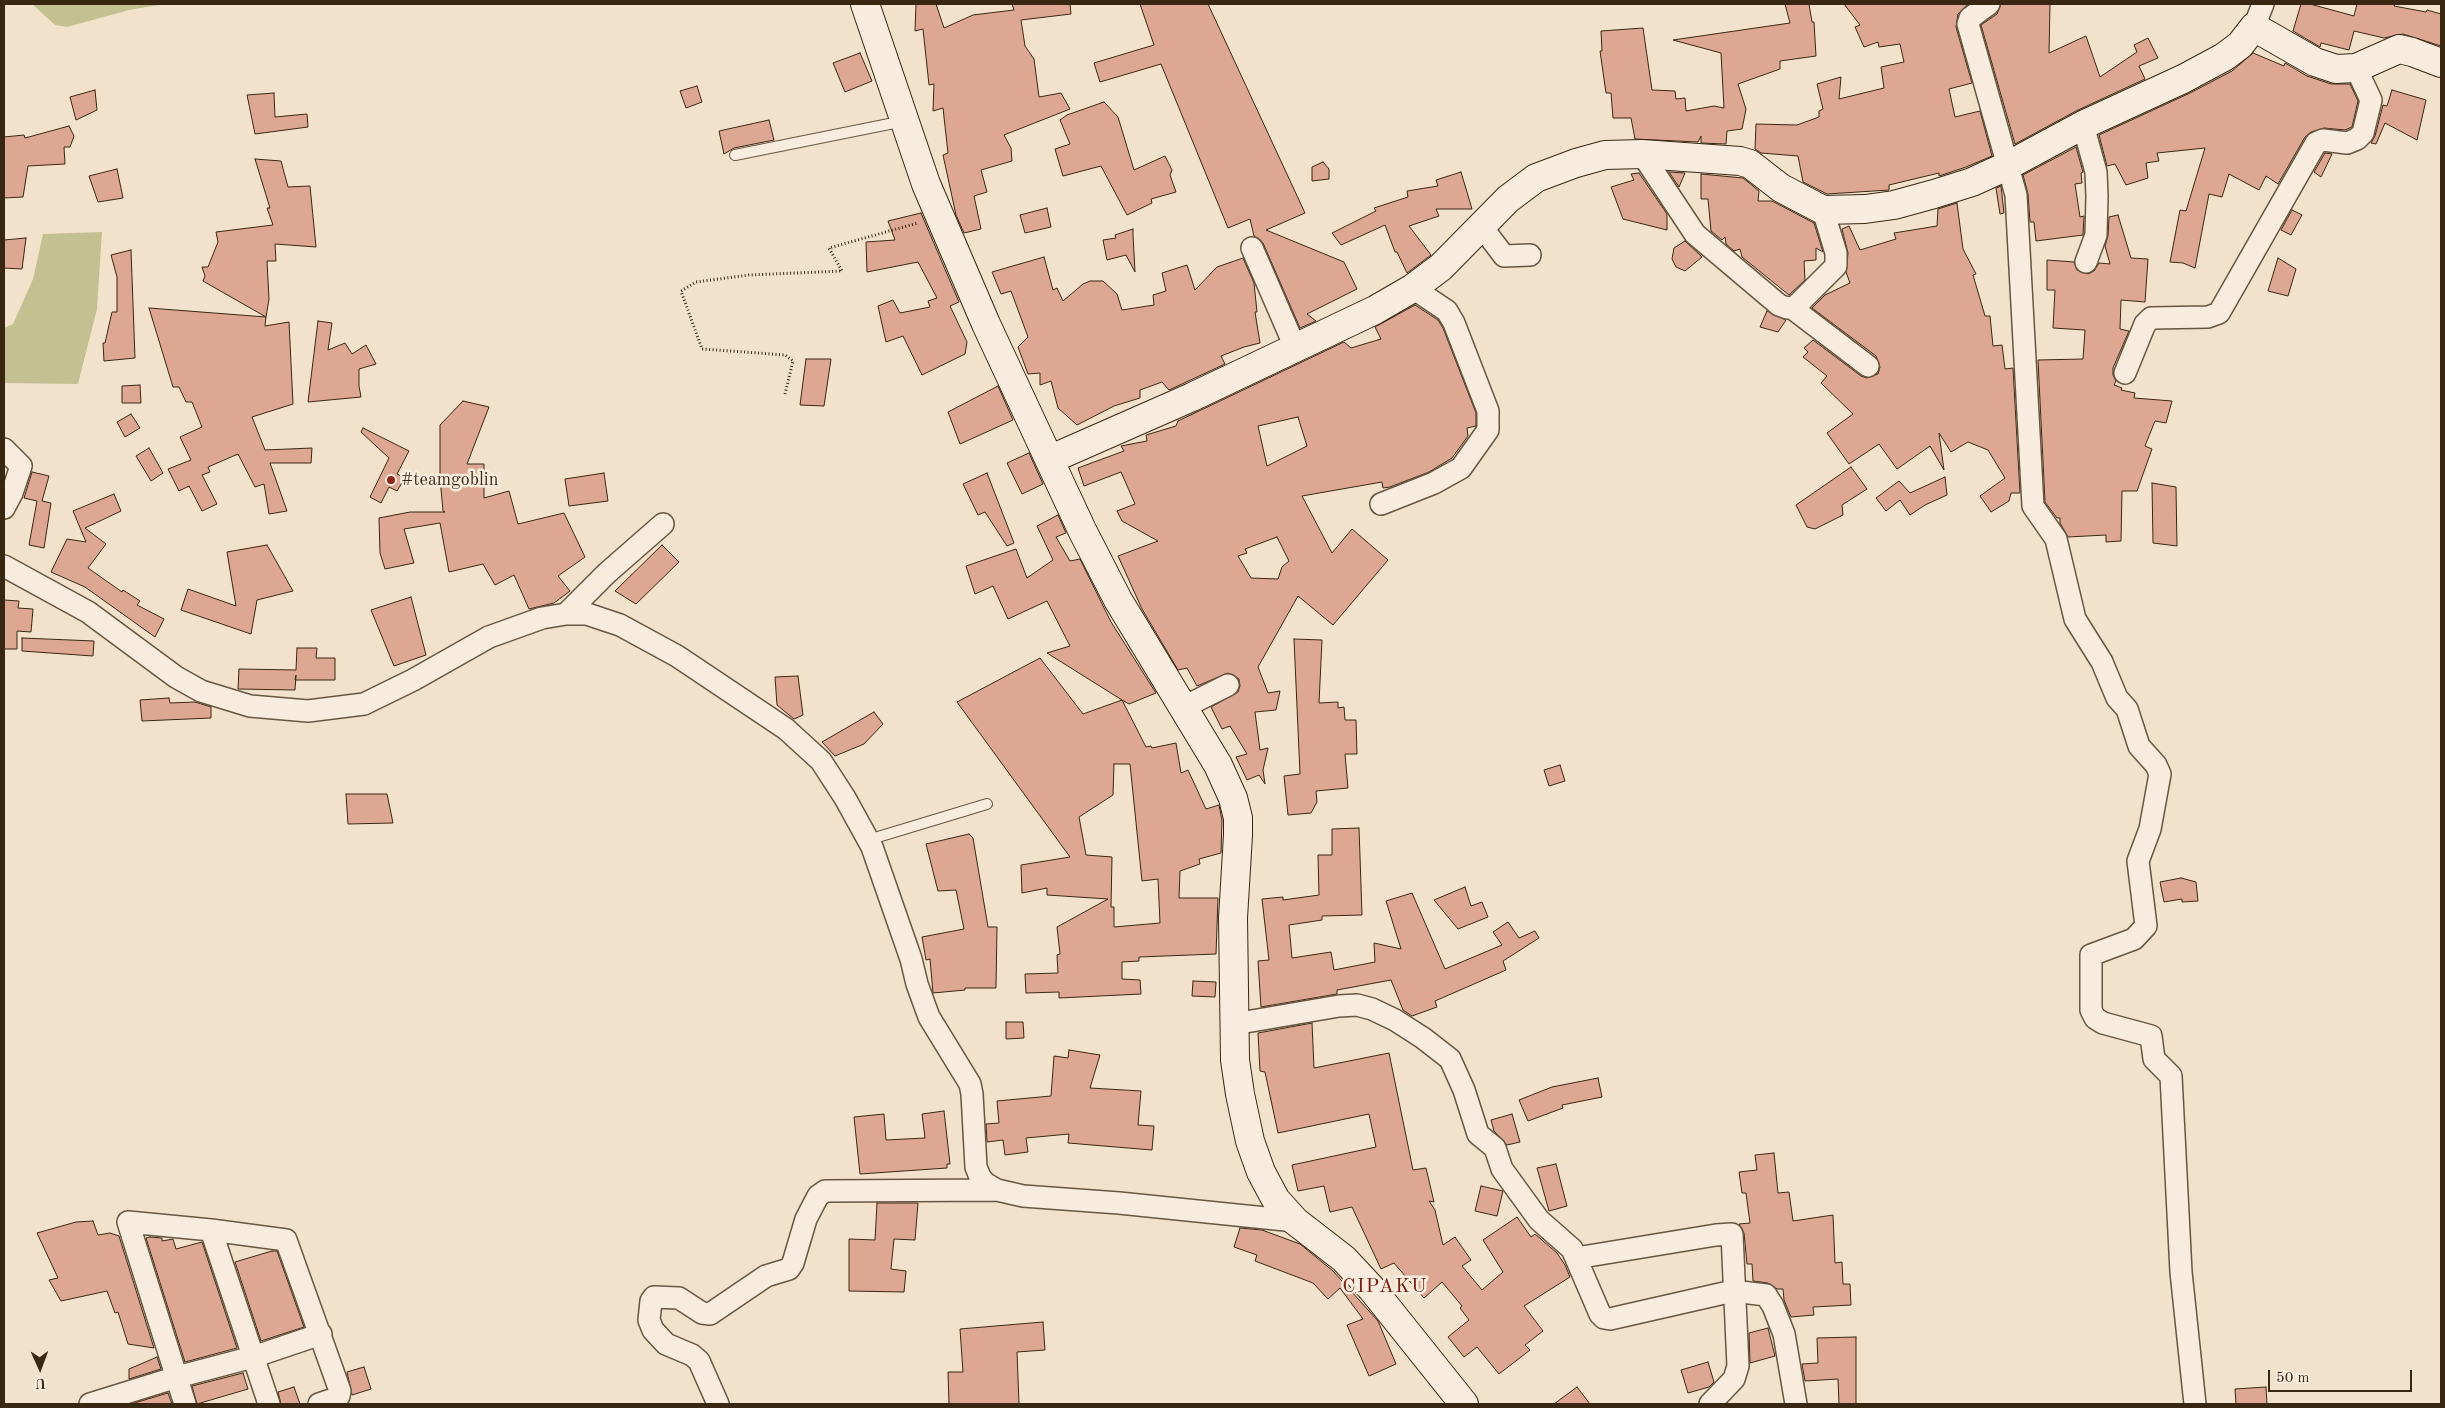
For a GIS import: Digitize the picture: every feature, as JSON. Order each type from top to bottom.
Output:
[{"type":"street","points":[[866,4],[926,184],[986,324],[1051,459],[1082,530],[1118,600],[1218,765],[1233,798],[1238,818],[1233,918],[1235,1060],[1250,1141],[1261,1172],[1276,1200],[1295,1221],[1344,1259],[1372,1289],[1464,1404]]},
{"type":"street","points":[[1989,4],[1970,18],[1968,24],[2016,200],[2034,506],[2056,539],[2075,618],[2102,662],[2116,698],[2128,709],[2139,746],[2156,765],[2160,774],[2150,829],[2138,861],[2146,926],[2134,939],[2091,955],[2092,1010],[2095,1018],[2103,1024],[2151,1036],[2154,1059],[2171,1076],[2182,1272],[2195,1404]]},
{"type":"street","points":[[1051,459],[1192,397],[1375,310],[1413,288],[1441,267],[1508,199],[1536,178],[1576,163],[1605,155],[1642,154],[1740,161],[1750,164],[1781,188],[1823,210],[1858,210],[1894,205],[1972,182],[2007,166],[2083,125],[2183,79],[2224,57],[2240,45],[2258,15],[2315,62],[2336,70],[2356,68],[2399,49],[2441,63]]},
{"type":"street","points":[[2125,373],[2146,324],[2151,318],[2208,317],[2219,313],[2316,143],[2323,140],[2347,143],[2357,139],[2363,132],[2371,100],[2356,68]]},
{"type":"street","points":[[2083,125],[2096,172],[2097,196],[2096,235],[2086,262]]},
{"type":"street","points":[[1642,154],[1695,234],[1779,305],[1792,308],[1868,366]]},
{"type":"street","points":[[1792,308],[1836,266],[1836,253],[1823,210]]},
{"type":"street","points":[[1482,227],[1504,256],[1530,255]]},
{"type":"street","points":[[1252,248],[1295,347]]},
{"type":"street","points":[[1381,504],[1434,483],[1461,468],[1488,430],[1488,411],[1454,323],[1447,311],[1413,288]]},
{"type":"street","points":[[4,448],[20,462],[21,466],[12,493],[4,508]]},
{"type":"street","points":[[566,614],[607,573],[663,524]]},
{"type":"street","points":[[4,566],[88,612],[176,677],[201,691],[250,706],[308,711],[364,704],[412,680],[489,637],[542,618],[566,614],[587,614],[620,625],[677,656],[786,729],[822,761],[845,798],[868,840],[912,959],[917,984],[929,1017],[970,1084],[976,1167],[980,1177],[997,1190]]},
{"type":"street","points":[[1182,708],[1228,685]]},
{"type":"street","points":[[1234,1024],[1351,1005],[1372,1009],[1424,1038],[1450,1059],[1464,1090],[1478,1134],[1495,1148],[1502,1169],[1539,1220],[1566,1244],[1576,1258],[1600,1314],[1607,1319],[1733,1291],[1761,1293],[1770,1298],[1784,1334],[1796,1404]]},
{"type":"street","points":[[718,1404],[699,1361],[662,1341],[653,1330],[650,1310],[660,1296],[680,1298],[702,1313],[710,1314],[766,1276],[789,1269],[793,1263],[806,1220],[818,1196],[825,1191],[997,1190],[1022,1196],[1119,1203],[1295,1221]]},
{"type":"street","points":[[185,1404],[128,1222],[212,1230],[286,1240],[340,1391],[339,1396],[319,1404]]},
{"type":"street","points":[[212,1230],[269,1404]]},
{"type":"street","points":[[1576,1258],[1727,1234],[1734,1238],[1733,1291],[1738,1366],[1734,1378],[1710,1404]]},
{"type":"street","points":[[90,1404],[176,1377],[254,1357],[321,1334]]},
{"type":"lane","points":[[735,155],[905,121]]},
{"type":"lane","points":[[868,840],[987,804]]},
{"type":"path","points":[[785,394],[793,361],[785,355],[702,349],[681,291],[696,282],[740,276],[842,271],[829,248],[940,216]]},
{"type":"shaded area","points":[[32,4],[165,4],[129,10],[67,27],[55,25]]},
{"type":"shaded area","points":[[102,232],[97,309],[78,384],[4,383],[4,328],[13,324],[33,279],[43,234]]},
{"type":"building","points":[[916,4],[936,4],[944,28],[973,15],[1014,10],[1012,4],[1070,4],[1071,14],[1021,20],[1025,46],[1034,59],[1039,97],[1061,93],[1070,109],[1004,135],[1011,148],[1012,161],[981,170],[987,192],[974,196],[981,229],[964,233],[956,215],[943,155],[948,153],[943,108],[933,111],[934,84],[929,85],[923,29],[915,31]]},
{"type":"building","points":[[1140,4],[1208,4],[1305,213],[1266,230],[1344,262],[1357,289],[1307,314],[1316,321],[1300,328],[1263,243],[1254,236],[1250,219],[1228,228],[1161,64],[1100,82],[1094,63],[1154,45]]},
{"type":"building","points":[[1785,4],[1809,4],[1812,22],[1814,22],[1816,56],[1780,61],[1780,69],[1738,84],[1746,109],[1742,129],[1727,131],[1726,144],[1701,143],[1701,136],[1698,142],[1635,139],[1631,118],[1613,118],[1611,93],[1606,93],[1600,51],[1602,51],[1601,31],[1643,28],[1652,90],[1675,91],[1676,99],[1685,98],[1686,111],[1714,106],[1724,108],[1721,53],[1673,40],[1790,23]]},
{"type":"building","points":[[1844,4],[1968,4],[1958,14],[1956,27],[1972,83],[1949,89],[1955,117],[1980,111],[1992,156],[1939,176],[1939,173],[1889,185],[1889,190],[1827,194],[1803,182],[1798,156],[1761,153],[1755,149],[1756,124],[1797,125],[1819,117],[1819,111],[1823,109],[1817,84],[1841,77],[1839,99],[1884,88],[1881,67],[1904,62],[1900,44],[1879,47],[1878,42],[1864,47],[1855,27],[1860,25]]},
{"type":"building","points":[[2001,4],[2050,4],[2049,53],[2086,36],[2100,77],[2137,52],[2134,45],[2148,38],[2158,58],[2139,66],[2145,79],[2076,111],[2015,144],[1981,25],[1997,14]]},
{"type":"building","points":[[2301,4],[2310,4],[2354,16],[2357,4],[2395,4],[2394,6],[2426,12],[2427,10],[2441,14],[2441,46],[2403,34],[2384,38],[2354,31],[2349,50],[2321,43],[2320,47],[2293,31]]},
{"type":"building","points":[[860,53],[872,81],[845,92],[833,63]]},
{"type":"building","points":[[2253,53],[2284,66],[2285,63],[2307,76],[2331,84],[2350,84],[2358,101],[2352,127],[2345,130],[2324,128],[2311,132],[2305,137],[2278,184],[2266,176],[2259,190],[2229,174],[2222,197],[2209,194],[2195,268],[2183,263],[2170,262],[2180,210],[2186,211],[2205,148],[2157,153],[2159,161],[2146,163],[2148,178],[2126,185],[2115,164],[2107,166],[2099,135],[2190,93],[2232,71]]},
{"type":"building","points":[[697,86],[702,102],[686,108],[680,91]]},
{"type":"building","points":[[95,90],[97,110],[76,120],[70,97]]},
{"type":"building","points":[[2392,90],[2426,100],[2417,140],[2385,123],[2376,144],[2371,143],[2375,136],[2383,105],[2387,106]]},
{"type":"building","points":[[274,93],[275,117],[307,114],[308,127],[255,134],[247,95]]},
{"type":"building","points":[[1104,102],[1118,117],[1134,170],[1165,156],[1172,170],[1170,175],[1176,192],[1151,199],[1152,203],[1127,215],[1101,166],[1063,176],[1055,149],[1070,144],[1060,120],[1067,115]]},
{"type":"building","points":[[769,120],[774,140],[734,148],[724,154],[719,131]]},
{"type":"building","points":[[69,126],[74,136],[70,147],[64,147],[65,164],[28,166],[23,197],[4,198],[4,137],[24,135],[25,138]]},
{"type":"building","points":[[2076,147],[2083,172],[2081,173],[2082,183],[2075,184],[2080,217],[2084,216],[2083,235],[2036,241],[2034,222],[2030,222],[2028,194],[2023,175]]},
{"type":"building","points":[[2325,153],[2332,154],[2321,177],[2314,172]]},
{"type":"building","points":[[255,159],[281,161],[288,187],[310,186],[316,247],[275,244],[276,261],[267,261],[269,299],[266,317],[203,281],[205,276],[202,267],[208,267],[218,242],[216,232],[273,225],[267,208],[270,208]]},
{"type":"building","points":[[1323,162],[1329,169],[1329,179],[1312,181],[1312,167]]},
{"type":"building","points":[[117,169],[123,198],[98,202],[89,176]]},
{"type":"building","points":[[1461,172],[1472,209],[1436,209],[1439,216],[1409,226],[1431,255],[1407,273],[1397,252],[1395,252],[1385,225],[1341,245],[1332,233],[1376,211],[1374,208],[1408,197],[1407,191],[1438,186],[1436,180]]},
{"type":"building","points":[[1669,172],[1685,173],[1679,187]]},
{"type":"building","points":[[1639,173],[1667,214],[1667,230],[1623,219],[1611,187],[1634,180],[1631,174]]},
{"type":"building","points":[[1701,174],[1743,178],[1759,191],[1758,201],[1772,201],[1814,223],[1823,252],[1816,248],[1816,260],[1804,261],[1805,280],[1789,295],[1742,257],[1740,249],[1734,251],[1726,244],[1725,237],[1722,240],[1711,231],[1708,199],[1701,199]]},
{"type":"building","points":[[2001,186],[2004,213],[2000,214],[1996,188]]},
{"type":"building","points":[[1957,203],[1963,249],[1976,274],[1973,275],[1985,316],[1990,316],[1993,346],[2002,345],[2005,369],[2013,368],[2020,493],[2011,493],[2009,501],[1991,512],[1980,496],[2005,478],[1988,450],[1968,442],[1951,452],[1939,433],[1944,470],[1930,446],[1897,469],[1879,444],[1849,464],[1827,433],[1853,414],[1821,383],[1827,376],[1803,357],[1808,352],[1804,348],[1813,340],[1861,376],[1867,378],[1878,374],[1880,367],[1876,356],[1812,308],[1825,295],[1850,283],[1846,272],[1848,253],[1842,229],[1849,226],[1860,250],[1896,239],[1894,233],[1937,226],[1938,209]]},
{"type":"building","points":[[1047,208],[1051,227],[1025,233],[1020,215]]},
{"type":"building","points":[[2292,210],[2302,215],[2291,235],[2281,230]]},
{"type":"building","points":[[921,213],[959,302],[950,306],[967,342],[965,354],[922,375],[903,336],[886,342],[878,306],[893,300],[900,313],[930,307],[928,301],[937,298],[918,262],[867,272],[866,242],[895,240],[888,221]]},
{"type":"building","points":[[2118,215],[2131,258],[2148,259],[2145,302],[2121,300],[2120,329],[2129,331],[2113,368],[2113,375],[2116,381],[2114,385],[2122,388],[2121,390],[2135,393],[2134,398],[2172,401],[2166,423],[2155,421],[2145,446],[2152,449],[2137,491],[2122,491],[2121,541],[2106,542],[2106,535],[2068,537],[2060,523],[2060,518],[2057,518],[2045,502],[2038,360],[2083,359],[2085,330],[2053,328],[2055,290],[2047,290],[2047,260],[2074,262],[2077,270],[2088,274],[2094,271],[2099,263],[2110,264],[2105,246],[2108,236],[2109,217]]},
{"type":"building","points":[[1133,229],[1135,272],[1126,255],[1107,260],[1103,240],[1116,238],[1115,235]]},
{"type":"building","points":[[26,238],[22,269],[4,268],[4,240]]},
{"type":"building","points":[[1685,241],[1702,257],[1685,271],[1676,267],[1672,259],[1674,248]]},
{"type":"building","points":[[131,250],[135,358],[104,361],[103,343],[105,343],[112,312],[117,312],[117,277],[111,255]]},
{"type":"building","points":[[1044,257],[1053,290],[1057,288],[1063,301],[1083,284],[1090,281],[1103,281],[1117,294],[1122,310],[1154,305],[1153,295],[1166,291],[1162,273],[1187,265],[1195,290],[1217,267],[1243,258],[1254,283],[1257,312],[1255,312],[1260,343],[1221,356],[1225,364],[1169,390],[1162,382],[1140,390],[1140,398],[1114,406],[1077,425],[1058,408],[1051,381],[1040,385],[1040,373],[1028,374],[1018,347],[1028,337],[1011,291],[1001,294],[992,272]]},
{"type":"building","points":[[2278,258],[2296,269],[2288,296],[2268,291]]},
{"type":"building","points":[[1415,305],[1438,320],[1443,328],[1476,413],[1476,426],[1467,428],[1468,436],[1452,458],[1429,472],[1390,487],[1383,488],[1382,482],[1302,496],[1332,553],[1352,529],[1388,560],[1333,625],[1298,596],[1258,667],[1268,693],[1280,691],[1276,710],[1255,712],[1260,750],[1268,748],[1263,770],[1265,784],[1259,775],[1247,780],[1236,757],[1247,754],[1230,726],[1222,729],[1211,707],[1238,692],[1240,686],[1239,679],[1228,673],[1197,686],[1187,668],[1178,670],[1142,609],[1118,556],[1158,541],[1122,521],[1117,511],[1135,504],[1121,472],[1084,486],[1078,468],[1124,451],[1121,446],[1147,441],[1146,435],[1176,426],[1178,421],[1344,342],[1351,348],[1381,339],[1375,327]],"holes":[[[1298,417],[1307,446],[1267,466],[1258,426]],[[1277,537],[1289,561],[1282,567],[1278,579],[1251,578],[1238,556],[1247,553],[1245,549]]]},
{"type":"building","points":[[149,308],[266,317],[265,326],[289,322],[293,404],[252,417],[265,450],[312,448],[311,463],[270,463],[287,511],[269,514],[264,484],[255,487],[238,454],[208,467],[210,472],[202,475],[217,504],[202,511],[189,486],[179,491],[168,469],[191,460],[180,437],[202,427],[192,402],[186,402],[179,387],[173,387]]},
{"type":"building","points":[[1767,311],[1786,320],[1778,332],[1760,327]]},
{"type":"building","points":[[318,321],[332,323],[328,350],[345,343],[352,354],[366,345],[376,364],[359,369],[361,397],[308,402]]},
{"type":"building","points":[[806,359],[831,359],[824,406],[800,405]]},
{"type":"building","points":[[140,385],[141,403],[122,403],[122,386]]},
{"type":"building","points":[[998,386],[1013,420],[960,444],[948,412]]},
{"type":"building","points":[[463,401],[489,407],[467,464],[484,464],[484,498],[509,491],[518,524],[564,513],[585,557],[558,576],[570,591],[554,603],[529,609],[514,575],[495,585],[483,564],[449,572],[440,523],[404,529],[414,563],[385,569],[380,553],[379,518],[410,512],[445,512],[443,511],[440,478],[440,425]]},
{"type":"building","points":[[131,414],[140,428],[125,437],[117,422]]},
{"type":"building","points":[[363,428],[409,451],[397,474],[405,478],[397,491],[389,487],[381,503],[370,497],[389,458],[361,432]]},
{"type":"building","points":[[149,448],[163,473],[151,481],[136,456]]},
{"type":"building","points":[[1029,453],[1043,484],[1022,494],[1007,463]]},
{"type":"building","points":[[1851,467],[1867,489],[1842,505],[1843,515],[1815,529],[1807,527],[1796,505]]},
{"type":"building","points":[[32,472],[49,476],[42,501],[51,503],[44,548],[29,545],[37,501],[24,498]]},
{"type":"building","points":[[604,473],[608,501],[569,506],[565,479]]},
{"type":"building","points":[[987,473],[1014,543],[1007,546],[985,512],[978,515],[963,484]]},
{"type":"building","points":[[1945,477],[1947,495],[1925,505],[1910,515],[1900,500],[1886,511],[1876,498],[1899,481],[1910,493]]},
{"type":"building","points":[[2152,483],[2176,487],[2177,546],[2153,543]]},
{"type":"building","points":[[114,494],[121,511],[85,528],[106,544],[88,568],[122,592],[123,590],[140,601],[137,605],[164,619],[155,637],[85,587],[51,572],[67,539],[86,542],[73,511]]},
{"type":"building","points":[[1058,515],[1066,533],[1056,537],[1070,561],[1080,559],[1111,622],[1156,693],[1129,704],[1047,653],[1070,646],[1047,601],[1008,619],[993,586],[975,594],[966,566],[1016,549],[1027,578],[1053,560],[1037,526]]},
{"type":"building","points":[[267,545],[293,591],[257,600],[251,634],[181,610],[188,589],[236,606],[227,552]]},
{"type":"building","points":[[662,545],[679,562],[636,604],[615,591]]},
{"type":"building","points":[[411,597],[426,655],[394,666],[371,610]]},
{"type":"building","points":[[4,600],[19,601],[18,608],[33,609],[31,632],[17,631],[17,649],[4,649]]},
{"type":"building","points":[[22,638],[94,641],[93,656],[22,651]]},
{"type":"building","points":[[1294,639],[1322,640],[1319,703],[1338,702],[1338,708],[1344,707],[1345,720],[1356,720],[1357,754],[1345,754],[1348,788],[1316,791],[1317,802],[1311,813],[1288,815],[1284,776],[1300,774]]},
{"type":"building","points":[[297,648],[317,648],[316,658],[335,658],[335,680],[296,680],[295,690],[238,689],[239,669],[296,670]]},
{"type":"building","points":[[1040,658],[1083,714],[1122,700],[1146,747],[1151,746],[1152,748],[1176,743],[1181,773],[1188,770],[1206,809],[1219,805],[1222,820],[1221,853],[1199,859],[1200,864],[1180,871],[1179,898],[1218,898],[1216,954],[1139,957],[1139,961],[1122,962],[1122,979],[1140,980],[1141,994],[1059,998],[1059,992],[1026,993],[1025,974],[1058,973],[1057,955],[1060,954],[1057,927],[1108,899],[1047,895],[1047,888],[1022,893],[1021,865],[1070,857],[957,702]],"holes":[[[1114,764],[1130,764],[1142,881],[1158,879],[1160,923],[1114,927],[1114,907],[1111,907],[1112,857],[1086,855],[1079,817],[1113,795]]]},
{"type":"building","points":[[798,676],[803,715],[794,719],[777,705],[775,677]]},
{"type":"building","points":[[169,698],[170,703],[195,702],[211,707],[211,718],[142,721],[140,700]]},
{"type":"building","points":[[874,712],[883,724],[864,744],[835,756],[822,742]]},
{"type":"building","points":[[1560,765],[1565,781],[1549,786],[1544,770]]},
{"type":"building","points":[[346,794],[387,794],[393,823],[348,824]]},
{"type":"building","points":[[1359,828],[1362,915],[1322,916],[1322,920],[1289,925],[1292,958],[1331,952],[1334,970],[1375,962],[1374,943],[1401,949],[1386,901],[1412,893],[1445,969],[1502,945],[1493,932],[1508,922],[1519,938],[1535,931],[1539,938],[1503,961],[1506,970],[1435,1001],[1437,1007],[1412,1016],[1403,1010],[1391,980],[1337,990],[1337,994],[1261,1007],[1258,961],[1269,960],[1262,899],[1283,897],[1283,900],[1319,895],[1318,855],[1332,855],[1332,829]]},
{"type":"building","points":[[969,834],[973,838],[988,927],[997,927],[996,988],[965,988],[965,990],[933,993],[930,959],[926,960],[922,937],[964,929],[956,890],[938,891],[926,844]]},
{"type":"building","points":[[2181,878],[2196,882],[2198,901],[2182,902],[2182,899],[2164,902],[2160,882]]},
{"type":"building","points":[[1465,887],[1471,906],[1482,902],[1488,917],[1458,929],[1434,900]]},
{"type":"building","points":[[1193,981],[1216,982],[1215,997],[1192,996]]},
{"type":"building","points":[[1006,1022],[1023,1022],[1024,1038],[1006,1039]]},
{"type":"building","points":[[1312,1023],[1314,1068],[1389,1053],[1413,1170],[1426,1168],[1434,1202],[1429,1201],[1435,1210],[1443,1245],[1455,1237],[1471,1260],[1462,1266],[1482,1290],[1503,1272],[1483,1240],[1517,1217],[1531,1237],[1535,1234],[1557,1253],[1565,1265],[1570,1277],[1524,1306],[1543,1331],[1525,1345],[1530,1350],[1499,1374],[1477,1347],[1464,1357],[1448,1337],[1469,1320],[1460,1308],[1462,1306],[1442,1282],[1424,1298],[1394,1263],[1381,1269],[1352,1207],[1330,1212],[1324,1186],[1298,1191],[1292,1165],[1376,1147],[1369,1114],[1278,1133],[1265,1072],[1260,1071],[1258,1033]]},
{"type":"building","points":[[1069,1050],[1100,1055],[1090,1088],[1141,1091],[1138,1125],[1154,1126],[1152,1150],[1068,1143],[1069,1134],[1026,1138],[1028,1152],[1005,1155],[1003,1140],[987,1142],[986,1124],[999,1123],[997,1101],[1051,1096],[1054,1056],[1068,1058]]},
{"type":"building","points":[[1598,1078],[1602,1097],[1562,1105],[1563,1108],[1528,1121],[1519,1100],[1552,1087]]},
{"type":"building","points":[[944,1111],[950,1164],[947,1164],[947,1168],[860,1174],[854,1117],[884,1114],[886,1140],[925,1138],[922,1114]]},
{"type":"building","points":[[1512,1114],[1520,1142],[1507,1145],[1494,1131],[1491,1120]]},
{"type":"building","points":[[1774,1153],[1778,1193],[1789,1192],[1793,1221],[1833,1215],[1835,1263],[1842,1262],[1843,1284],[1850,1284],[1851,1305],[1813,1307],[1814,1315],[1791,1317],[1784,1300],[1783,1289],[1777,1289],[1768,1283],[1753,1281],[1752,1264],[1747,1264],[1744,1233],[1739,1224],[1750,1223],[1746,1193],[1742,1193],[1739,1172],[1757,1170],[1755,1155]]},
{"type":"building","points":[[1556,1164],[1567,1206],[1549,1211],[1537,1168]]},
{"type":"building","points":[[1481,1186],[1503,1191],[1497,1216],[1475,1211]]},
{"type":"building","points":[[877,1203],[918,1203],[915,1240],[894,1239],[891,1269],[906,1271],[904,1292],[849,1291],[849,1239],[875,1240]]},
{"type":"building","points":[[93,1221],[98,1235],[110,1233],[119,1236],[154,1348],[128,1344],[118,1312],[115,1313],[107,1291],[61,1301],[49,1280],[58,1278],[37,1233],[76,1222]]},
{"type":"building","points":[[1240,1228],[1262,1230],[1300,1244],[1333,1271],[1378,1321],[1396,1364],[1369,1376],[1347,1325],[1363,1319],[1340,1288],[1328,1299],[1313,1283],[1255,1261],[1257,1255],[1234,1247]]},
{"type":"building","points":[[146,1238],[162,1238],[162,1241],[173,1239],[176,1249],[202,1242],[237,1348],[185,1362]]},
{"type":"building","points":[[277,1251],[304,1327],[261,1341],[235,1262]]},
{"type":"building","points":[[1043,1322],[1045,1350],[1017,1352],[1019,1404],[949,1404],[948,1372],[963,1372],[960,1329]]},
{"type":"building","points":[[1768,1328],[1775,1356],[1750,1363],[1749,1333]]},
{"type":"building","points":[[1856,1337],[1856,1404],[1839,1404],[1838,1379],[1805,1381],[1802,1364],[1818,1363],[1817,1338]]},
{"type":"building","points":[[157,1357],[161,1369],[129,1379],[129,1369]]},
{"type":"building","points":[[1708,1362],[1714,1382],[1709,1387],[1688,1393],[1681,1370]]},
{"type":"building","points":[[364,1367],[371,1389],[352,1395],[347,1372]]},
{"type":"building","points":[[243,1373],[248,1389],[197,1404],[192,1386]]},
{"type":"building","points":[[294,1387],[300,1404],[281,1404],[278,1392]]},
{"type":"building","points":[[1577,1387],[1590,1404],[1554,1404]]},
{"type":"building","points":[[2266,1387],[2267,1404],[2236,1404],[2235,1389]]},
{"type":"building","points":[[168,1393],[172,1404],[131,1404]]},
{"type":"place","name":"#teamgoblin","points":[[391,480]]},
{"type":"district","name":"CIPAKU","points":[[1385,1287]]}]
